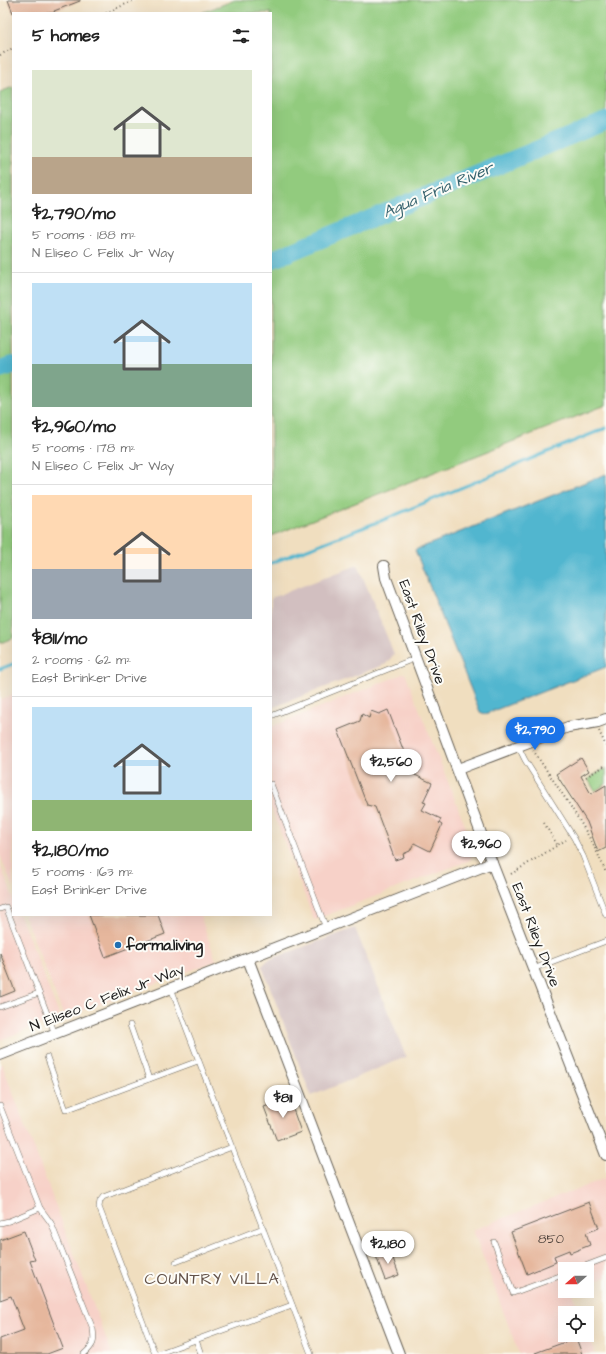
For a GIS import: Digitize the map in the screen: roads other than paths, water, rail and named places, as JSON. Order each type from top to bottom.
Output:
[{"type":"street","name":"East Riley Drive","points":[[384,566],[386,578],[492,863],[606,1155]]},
{"type":"street","points":[[458,769],[568,727],[598,722],[606,719]]},
{"type":"street","name":"N Eliseo C Felix Jr Way","points":[[0,1055],[492,863]]},
{"type":"street","points":[[248,959],[398,1354]]},
{"type":"lane","points":[[272,716],[416,658]]},
{"type":"lane","points":[[518,746],[525,760],[573,836],[583,856],[605,911]]},
{"type":"lane","points":[[272,787],[326,928]]},
{"type":"lane","points":[[0,909],[6,907],[55,1034]]},
{"type":"lane","points":[[533,969],[606,941]]},
{"type":"lane","points":[[171,988],[311,1354]]},
{"type":"lane","points":[[0,1007],[39,992]]},
{"type":"lane","points":[[130,1025],[149,1079]]},
{"type":"lane","points":[[47,1057],[66,1110],[198,1061]]},
{"type":"lane","points":[[0,1106],[40,1208],[51,1223],[93,1329],[94,1340],[91,1348],[84,1354]]},
{"type":"lane","points":[[232,1148],[103,1197],[100,1201],[99,1207],[156,1354],[292,1305]]},
{"type":"lane","points":[[0,1223],[10,1221],[40,1208]]},
{"type":"lane","points":[[176,1262],[263,1228]]},
{"type":"lane","points":[[494,1242],[513,1293],[558,1277]]},
{"type":"lane","points":[[594,1263],[606,1258]]},
{"type":"lane","points":[[196,1340],[202,1354]]},
{"type":"water","points":[[606,474],[606,667],[485,714],[480,712],[415,550]]},
{"type":"waterway","name":"Agua Fria River","points":[[272,260],[606,121]]},
{"type":"waterway","name":"Agua Fria River","points":[[0,369],[12,365]]},
{"type":"waterway","points":[[272,563],[383,520],[606,428]]},
{"type":"waterway","points":[[0,669],[12,664]]},
{"type":"place","name":"forma.living","points":[[118,945]]},
{"type":"district","name":"COUNTRY VILLA","points":[[212,1279]]}]
